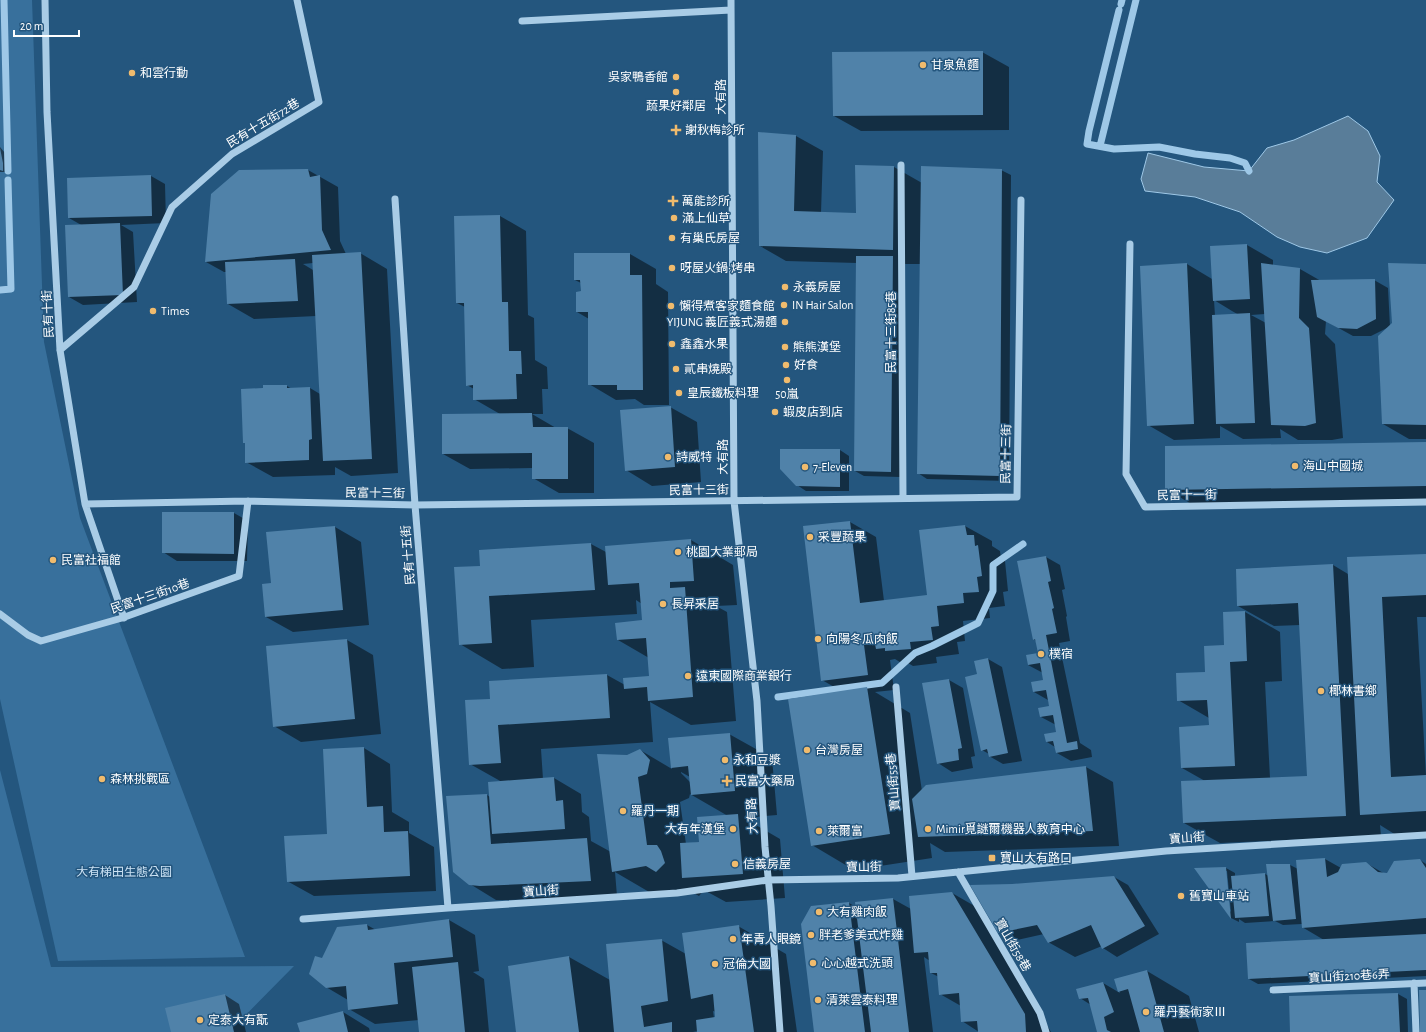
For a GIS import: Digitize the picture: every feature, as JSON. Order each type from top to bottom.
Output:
[{"type":"street","name":"民有十街","points":[[45,0],[48,112],[60,350],[84,504],[124,618]]},
{"type":"street","name":"民有十五街72巷","points":[[60,350],[134,288],[172,207],[232,154],[319,102],[297,0]]},
{"type":"street","name":"大有路","points":[[731,0],[734,500],[757,700],[765,847],[780,1032]]},
{"type":"street","points":[[522,21],[731,10]]},
{"type":"street","name":"民富十三街85巷","points":[[901,165],[903,498]]},
{"type":"street","name":"民有十五街","points":[[395,199],[415,505],[448,908]]},
{"type":"street","name":"民富十三街","points":[[84,504],[248,501],[415,505],[1017,497],[1021,200]]},
{"type":"street","name":"民富十一街","points":[[1130,244],[1126,474],[1145,507],[1426,502]]},
{"type":"street","name":"民富十三街10巷","points":[[0,614],[28,635],[41,640],[124,618],[239,576],[248,501]]},
{"type":"street","name":"寶山街55巷","points":[[896,687],[912,876]]},
{"type":"street","name":"寶山街","points":[[303,919],[677,893],[768,880],[898,878],[1166,851],[1426,835]]},
{"type":"street","name":"寶山街58巷","points":[[958,872],[1040,1013],[1046,1032]]},
{"type":"street","points":[[1414,983],[1416,1032]]},
{"type":"street","name":"寶山街210巷6弄","points":[[1273,990],[1426,983]]},
{"type":"green space","name":"大有梯田生態公園","points":[[0,0],[32,0],[44,342],[80,518],[245,957],[58,961],[0,699]]},
{"type":"green space","points":[[0,770],[51,967],[294,966],[229,1032],[0,1032]]},
{"type":"shaded area","points":[[1348,116],[1368,131],[1380,156],[1377,182],[1394,200],[1367,238],[1327,253],[1300,247],[1277,237],[1240,212],[1195,197],[1145,191],[1141,179],[1148,153],[1204,167],[1249,171],[1267,148],[1294,140]]},
{"type":"building","points":[[983,51],[983,115],[833,116],[832,52]]},
{"type":"building","points":[[758,132],[796,135],[794,211],[856,213],[855,165],[894,166],[893,250],[759,246]]},
{"type":"building","points":[[0,148],[3,163],[3,171],[0,170]]},
{"type":"building","points":[[921,166],[1002,169],[1000,476],[917,474]]},
{"type":"building","points":[[308,169],[310,177],[320,175],[322,230],[331,250],[205,262],[211,194],[239,170]]},
{"type":"building","points":[[151,175],[152,216],[68,218],[67,178]]},
{"type":"building","points":[[500,215],[502,302],[508,302],[509,351],[521,351],[522,374],[516,374],[517,399],[473,400],[473,385],[466,386],[464,303],[456,303],[454,216]]},
{"type":"building","points":[[120,223],[123,295],[68,297],[65,225]]},
{"type":"building","points":[[1247,244],[1250,299],[1213,301],[1210,246]]},
{"type":"building","points":[[361,252],[372,459],[323,461],[312,255]]},
{"type":"building","points":[[574,253],[630,253],[630,275],[642,275],[643,390],[617,390],[617,385],[588,385],[588,312],[576,312],[576,292],[581,291],[580,280],[574,280]]},
{"type":"building","points":[[856,256],[893,256],[891,472],[854,471]]},
{"type":"building","points":[[295,259],[298,301],[227,304],[225,262]]},
{"type":"building","points":[[1187,263],[1194,424],[1147,426],[1140,266]]},
{"type":"building","name":"海山中國城","points":[[1261,263],[1300,268],[1299,318],[1309,328],[1316,423],[1305,426],[1271,425]]},
{"type":"building","points":[[1388,263],[1426,264],[1426,425],[1382,424],[1378,336],[1392,323]]},
{"type":"building","points":[[1375,279],[1376,319],[1357,329],[1338,328],[1317,317],[1311,280]]},
{"type":"building","points":[[1250,313],[1255,423],[1216,424],[1212,315]]},
{"type":"building","points":[[263,385],[287,385],[287,388],[310,387],[312,439],[309,440],[309,460],[245,463],[241,389],[263,388]]},
{"type":"building","points":[[671,406],[675,467],[625,471],[620,410]]},
{"type":"building","points":[[532,413],[533,427],[568,427],[568,479],[532,479],[532,453],[442,454],[442,414]]},
{"type":"building","name":"海山中國城","points":[[1426,442],[1426,486],[1165,490],[1165,446]]},
{"type":"building","points":[[780,449],[840,449],[840,487],[796,486],[780,469]]},
{"type":"building","points":[[162,512],[234,512],[234,554],[162,553]]},
{"type":"building","points":[[850,521],[860,603],[927,595],[919,530],[965,525],[967,535],[974,535],[975,546],[978,545],[982,576],[977,577],[979,592],[963,593],[964,603],[937,606],[939,626],[931,627],[933,640],[910,642],[911,649],[885,651],[885,648],[876,649],[875,644],[864,645],[868,675],[821,681],[803,526]]},
{"type":"building","points":[[335,526],[343,610],[265,617],[262,584],[271,583],[266,532]]},
{"type":"building","name":"長昇采居","points":[[691,539],[694,581],[670,582],[670,588],[685,587],[693,697],[648,701],[647,687],[624,689],[623,678],[649,676],[646,638],[617,640],[615,623],[642,620],[639,583],[608,585],[605,546]]},
{"type":"building","points":[[591,543],[595,590],[489,596],[492,643],[459,645],[454,567],[480,566],[479,550]]},
{"type":"building","points":[[1426,554],[1426,595],[1382,597],[1391,777],[1426,775],[1426,811],[1360,815],[1347,557]]},
{"type":"building","name":"樸宿","points":[[1046,556],[1051,581],[1048,582],[1054,608],[1052,609],[1057,633],[1046,635],[1067,743],[1077,741],[1078,749],[1056,753],[1053,741],[1046,742],[1044,734],[1056,732],[1053,715],[1040,717],[1038,708],[1049,706],[1046,690],[1033,692],[1031,682],[1043,680],[1040,663],[1028,665],[1026,655],[1038,653],[1035,639],[1033,640],[1017,561]]},
{"type":"building","name":"椰林書鄉","points":[[1333,564],[1346,816],[1183,823],[1181,781],[1307,776],[1298,603],[1237,606],[1236,569]]},
{"type":"building","points":[[1245,611],[1247,661],[1230,662],[1235,766],[1181,768],[1179,727],[1209,725],[1207,700],[1177,701],[1176,673],[1205,672],[1204,646],[1224,645],[1223,612]]},
{"type":"building","points":[[347,639],[355,719],[273,727],[266,646]]},
{"type":"building","points":[[988,658],[1008,753],[989,757],[987,749],[981,751],[965,677],[977,674],[974,661]]},
{"type":"building","points":[[607,674],[610,718],[498,725],[501,763],[469,765],[465,700],[490,699],[489,681]]},
{"type":"building","points":[[949,679],[962,748],[958,749],[959,760],[937,764],[922,683]]},
{"type":"building","points":[[867,687],[890,834],[811,846],[788,699]]},
{"type":"building","name":"羅丹一期","points":[[730,733],[735,791],[691,795],[688,766],[671,768],[668,738]]},
{"type":"building","points":[[364,747],[367,807],[383,806],[384,832],[408,831],[410,876],[287,882],[284,836],[327,834],[323,749]]},
{"type":"building","name":"羅丹一期","points":[[640,749],[650,760],[647,774],[638,777],[647,845],[657,845],[661,851],[665,863],[656,872],[646,866],[612,872],[597,754],[627,755]]},
{"type":"building","points":[[1086,766],[1093,831],[918,837],[912,799],[926,785]]},
{"type":"building","points":[[554,777],[556,801],[563,800],[565,829],[492,834],[488,782]]},
{"type":"building","points":[[487,794],[491,844],[587,838],[591,881],[480,886],[469,885],[453,872],[446,796]]},
{"type":"building","name":"羅丹一期","points":[[738,814],[743,874],[682,878],[680,843],[699,842],[697,817]]},
{"type":"building","points":[[1325,858],[1327,877],[1338,872],[1342,864],[1366,862],[1378,872],[1387,873],[1394,861],[1420,859],[1426,868],[1426,918],[1302,928],[1296,860]]},
{"type":"building","points":[[1266,864],[1290,864],[1296,919],[1273,921]]},
{"type":"building","points":[[1226,867],[1231,919],[1194,868]]},
{"type":"building","points":[[1265,873],[1269,916],[1235,918],[1231,876]]},
{"type":"building","points":[[1114,876],[1145,926],[1102,949],[1091,925],[1048,943],[1037,925],[998,933],[970,885],[1012,884]]},
{"type":"building","points":[[952,892],[1025,1014],[1026,1032],[978,1032],[977,1021],[961,1022],[959,993],[939,995],[937,973],[930,973],[928,952],[914,953],[909,896]]},
{"type":"building","points":[[893,898],[909,1032],[871,1032],[855,902]]},
{"type":"building","points":[[849,902],[865,1032],[814,1032],[801,924],[811,906]]},
{"type":"building","points":[[449,919],[453,957],[394,963],[398,1004],[348,1010],[346,986],[326,988],[309,974],[315,956],[322,958],[337,927],[367,924],[368,930]]},
{"type":"building","name":"冠倫大國","points":[[739,925],[754,1032],[697,1032],[696,1020],[715,1017],[713,994],[691,999],[682,933]]},
{"type":"building","points":[[1426,934],[1426,970],[1248,979],[1246,943]]},
{"type":"building","points":[[662,939],[668,1001],[641,1006],[644,1027],[672,1022],[672,1032],[614,1032],[606,944]]},
{"type":"building","points":[[569,956],[579,1032],[516,1032],[508,966]]},
{"type":"building","points":[[458,962],[465,1032],[419,1032],[412,967]]},
{"type":"building","name":"羅丹藝術家Ⅲ","points":[[1147,970],[1164,1032],[1140,1032],[1128,989],[1118,992],[1114,979]]},
{"type":"building","points":[[1103,982],[1114,1012],[1104,1017],[1107,1030],[1111,1032],[1097,1032],[1088,998],[1079,999],[1076,989]]},
{"type":"building","points":[[1419,990],[1426,990],[1426,1032],[1420,1032]]},
{"type":"building","points":[[1398,993],[1400,1032],[1290,1032],[1289,996]]},
{"type":"building","name":"定泰大有翫","points":[[225,994],[234,1032],[171,1032],[165,1008]]},
{"type":"building","points":[[343,1011],[348,1032],[300,1032],[297,1023]]},
{"type":"waterway","points":[[4,0],[8,171]]},
{"type":"waterway","points":[[1121,4],[1122,0]]},
{"type":"waterway","points":[[1100,146],[1136,0]]},
{"type":"waterway","points":[[1119,10],[1087,144],[1114,149],[1159,147],[1195,154],[1230,158],[1245,163],[1249,171]]},
{"type":"waterway","points":[[0,290],[11,289],[8,180]]},
{"type":"waterway","points":[[778,697],[882,683],[915,653],[978,623],[993,591],[993,565],[1023,544]]},
{"type":"place","name":"甘泉魚麵","points":[[923,65]]},
{"type":"place","name":"和雲行動","points":[[132,73]]},
{"type":"place","name":"吳家鴨香館","points":[[676,77]]},
{"type":"place","name":"蔬果好鄰居","points":[[676,92]]},
{"type":"place","name":"謝秋梅診所","points":[[676,130]]},
{"type":"place","name":"萬能診所","points":[[673,201]]},
{"type":"place","name":"滿上仙草","points":[[674,218]]},
{"type":"place","name":"有巢氏房屋","points":[[672,238]]},
{"type":"place","name":"呀屋火鍋•烤串","points":[[672,268]]},
{"type":"place","name":"永義房屋","points":[[785,287]]},
{"type":"place","name":"IN Hair Salon","points":[[784,305]]},
{"type":"place","name":"懶得煮客家麵食館","points":[[671,306]]},
{"type":"place","name":"Times","points":[[153,311]]},
{"type":"place","name":"YIJUNG 義匠義式湯麵","points":[[785,322]]},
{"type":"place","name":"鑫鑫水果","points":[[672,344]]},
{"type":"place","name":"熊熊漢堡","points":[[785,347]]},
{"type":"place","name":"好食","points":[[786,365]]},
{"type":"place","name":"貳串燒殿","points":[[676,369]]},
{"type":"place","name":"50嵐","points":[[787,380]]},
{"type":"place","name":"皇辰鐵板料理","points":[[679,393]]},
{"type":"place","name":"蝦皮店到店","points":[[775,412]]},
{"type":"place","name":"詩威特","points":[[668,457]]},
{"type":"place","name":"海山中國城","points":[[1295,466]]},
{"type":"place","name":"7-Eleven","points":[[805,467]]},
{"type":"place","name":"采豐蔬果","points":[[810,537]]},
{"type":"place","name":"桃園大業郵局","points":[[678,552]]},
{"type":"place","name":"民富社福館","points":[[53,560]]},
{"type":"place","name":"長昇采居","points":[[663,604]]},
{"type":"place","name":"向陽冬瓜肉飯","points":[[818,639]]},
{"type":"place","name":"樸宿","points":[[1041,654]]},
{"type":"place","name":"遠東國際商業銀行","points":[[688,676]]},
{"type":"place","name":"椰林書鄉","points":[[1321,691]]},
{"type":"place","name":"台灣房屋","points":[[807,750]]},
{"type":"place","name":"永和豆漿","points":[[725,760]]},
{"type":"place","name":"森林挑戰區","points":[[102,779]]},
{"type":"place","name":"民富大藥局","points":[[727,781]]},
{"type":"place","name":"羅丹一期","points":[[623,811]]},
{"type":"place","name":"大有年漢堡","points":[[733,829]]},
{"type":"place","name":"Mimir覓謎爾機器人教育中心","points":[[928,829]]},
{"type":"place","name":"萊爾富","points":[[819,831]]},
{"type":"place","name":"寶山大有路口","points":[[992,858]]},
{"type":"place","name":"信義房屋","points":[[735,864]]},
{"type":"place","name":"舊寶山車站","points":[[1181,896]]},
{"type":"place","name":"大有雞肉飯","points":[[819,912]]},
{"type":"place","name":"胖老爹美式炸雞","points":[[811,935]]},
{"type":"place","name":"年青人眼鏡","points":[[733,939]]},
{"type":"place","name":"心心越式洗頭","points":[[813,963]]},
{"type":"place","name":"冠倫大國","points":[[715,964]]},
{"type":"place","name":"清萊雲泰料理","points":[[818,1000]]},
{"type":"place","name":"羅丹藝術家Ⅲ","points":[[1146,1012]]},
{"type":"place","name":"定泰大有翫","points":[[200,1020]]}]
